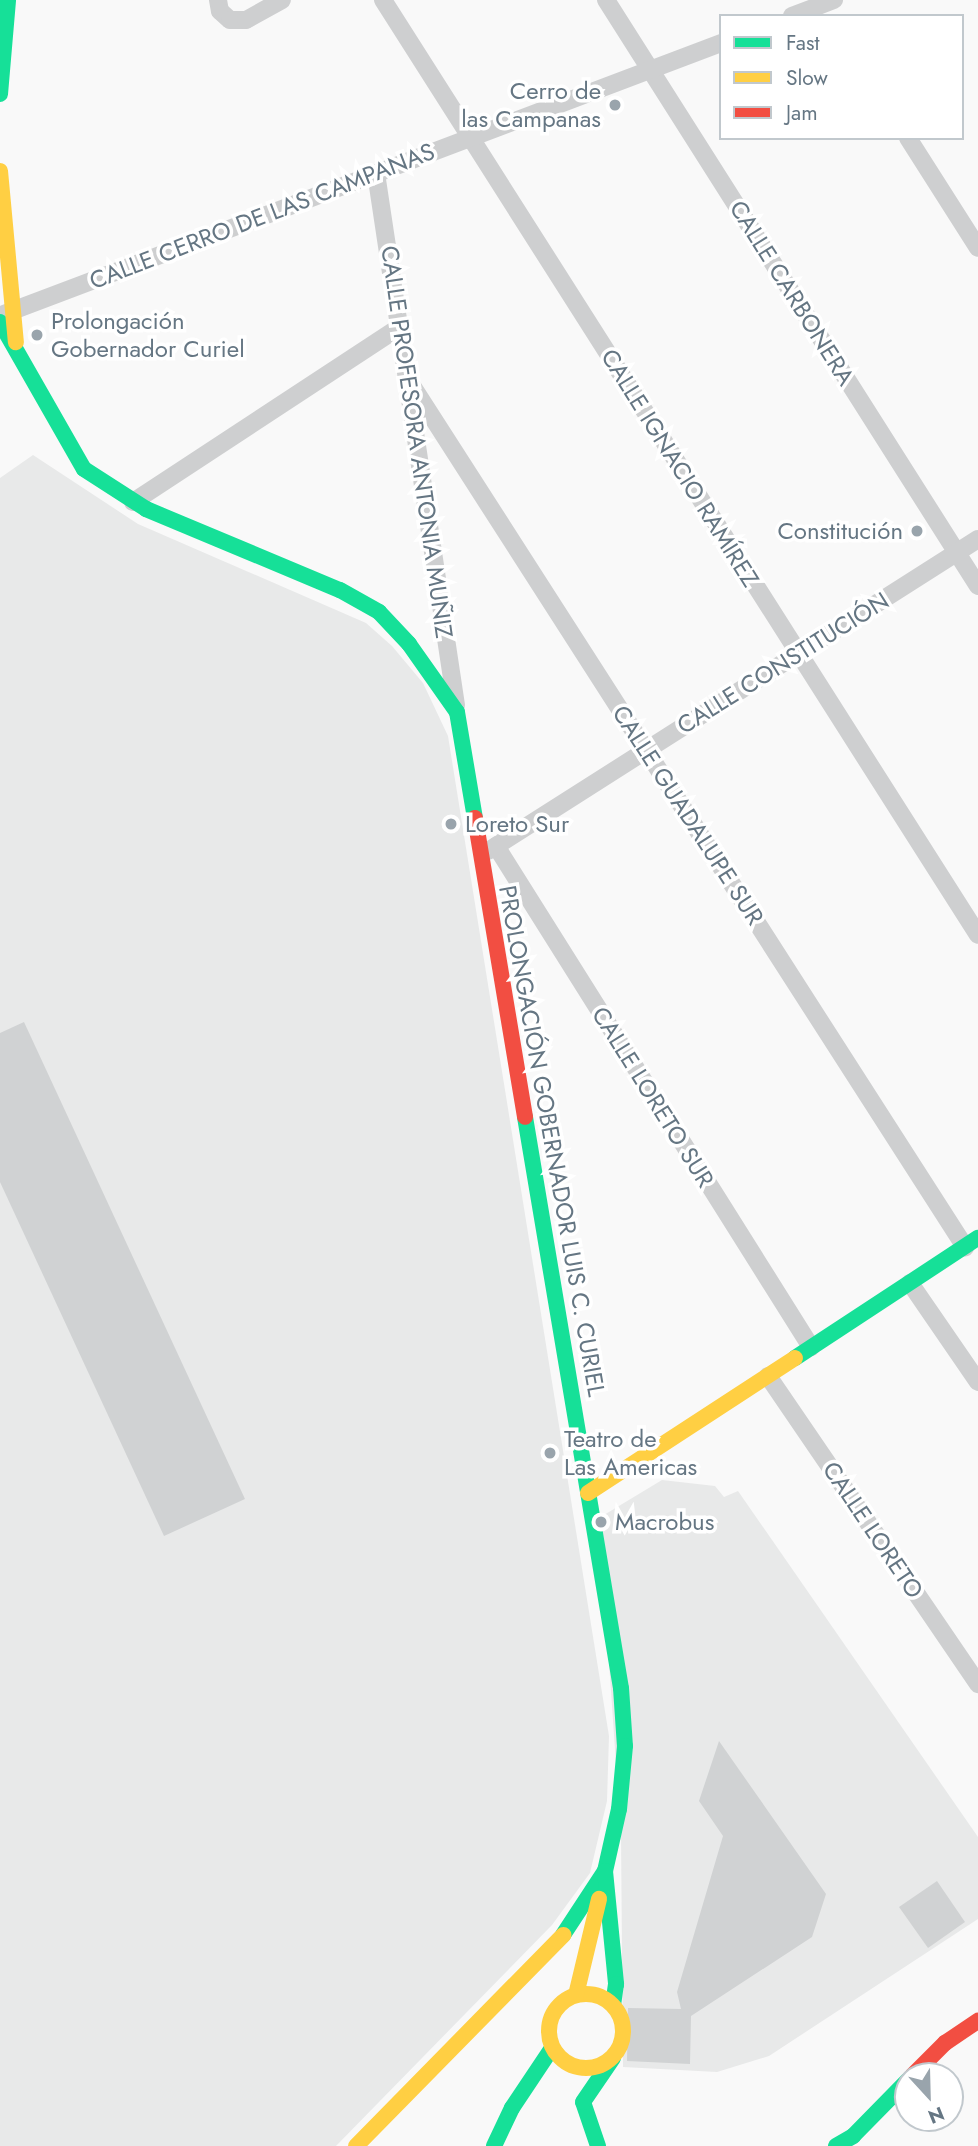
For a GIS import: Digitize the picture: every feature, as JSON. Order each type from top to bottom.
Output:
[{"type":"main road","points":[[0,94],[8,0]]},
{"type":"main road","name":"PROLONGACIÓN GOBERNADOR LUIS C. CURIEL","points":[[0,171],[4,316],[19,357],[84,469],[133,502],[340,590],[379,612],[416,653],[457,712],[488,851],[621,1688],[625,1746],[619,1809],[605,1871],[552,1949],[356,2146]]},
{"type":"main road","points":[[588,1493],[972,1242]]},
{"type":"main road","points":[[576,1995],[605,1871]]},
{"type":"main road","points":[[598,2146],[583,2102],[614,2056],[624,2035],[613,2005],[616,1984],[605,1871]]},
{"type":"main road","points":[[494,2146],[513,2108],[552,2048],[550,2020],[559,2004],[576,1995],[596,1995],[613,2005]]},
{"type":"main road","points":[[926,2062],[945,2043],[978,2021]]},
{"type":"main road","points":[[552,2048],[569,2064],[581,2068],[594,2068],[614,2056]]},
{"type":"main road","points":[[836,2146],[853,2136],[894,2094]]},
{"type":"street","points":[[219,5],[230,20],[246,20],[282,0]]},
{"type":"street","name":"CALLE IGNACIO RAMÍREZ","points":[[383,0],[978,935]]},
{"type":"street","name":"CALLE CARBONERA","points":[[607,0],[978,586]]},
{"type":"street","points":[[798,14],[827,5]]},
{"type":"street","name":"CALLE CERRO DE LAS CAMPANAS","points":[[4,316],[719,44]]},
{"type":"street","points":[[909,140],[978,248]]},
{"type":"street","name":"CALLE PROFESORA ANTONIA MUÑIZ","points":[[376,173],[411,384],[457,712]]},
{"type":"street","points":[[133,502],[402,326]]},
{"type":"street","name":"CALLE GUADALUPE SUR","points":[[411,384],[646,750],[972,1242]]},
{"type":"street","name":"CALLE CONSTITUCIÓN","points":[[488,851],[978,539]]},
{"type":"street","name":"CALLE LORETO SUR","points":[[488,851],[811,1347]]},
{"type":"street","points":[[910,1283],[978,1382]]},
{"type":"street","name":"CALLE LORETO","points":[[768,1376],[978,1684]]},
{"type":"shaded area","points":[[33,455],[138,524],[366,623],[392,646],[423,683],[448,736],[609,1736],[607,1801],[590,1873],[552,1925],[336,2146],[0,2146],[0,478]]},
{"type":"shaded area","points":[[662,1480],[715,1486],[724,1497],[738,1491],[978,1837],[978,1919],[769,2056],[717,2072],[623,2067],[621,1836],[599,1518]]},
{"type":"building","points":[[24,1022],[245,1499],[164,1536],[0,1182],[0,1033]]},
{"type":"building","points":[[719,1741],[826,1894],[812,1937],[691,2016],[690,2064],[627,2061],[628,2008],[681,2009],[677,1992],[723,1836],[699,1801]]},
{"type":"building","points":[[937,1881],[965,1922],[928,1948],[899,1907]]},
{"type":"traffic: fast","points":[[0,94],[8,0]]},
{"type":"traffic: fast","points":[[0,322],[84,469],[146,509],[340,590],[379,612],[409,644],[457,712],[475,818]]},
{"type":"traffic: fast","points":[[525,1117],[621,1688],[625,1746],[619,1809],[605,1871],[563,1935]]},
{"type":"traffic: fast","points":[[795,1358],[978,1238]]},
{"type":"traffic: fast","points":[[605,1871],[616,1984],[613,2005]]},
{"type":"traffic: fast","points":[[494,2146],[512,2108],[552,2048]]},
{"type":"traffic: fast","points":[[598,2146],[583,2102],[613,2058]]},
{"type":"traffic: fast","points":[[836,2146],[853,2136],[894,2094]]},
{"type":"traffic: slow","points":[[0,171],[16,342]]},
{"type":"traffic: slow","points":[[588,1493],[795,1358]]},
{"type":"traffic: slow","points":[[576,1995],[599,1899]]},
{"type":"traffic: slow","points":[[356,2146],[563,1935]]},
{"type":"traffic: slow","points":[[579,1994],[593,1994],[607,2000],[617,2010],[623,2031],[617,2052],[607,2062],[593,2068],[579,2068],[565,2062],[555,2052],[549,2038],[549,2024],[555,2010],[565,2000],[579,1994]]},
{"type":"traffic: jam","points":[[475,818],[525,1117]]},
{"type":"traffic: jam","points":[[926,2062],[945,2043],[978,2021]]},
{"type":"place","name":"Cerro de las Campanas","points":[[615,105]]},
{"type":"place","name":"Prolongación Gobernador Curiel","points":[[37,335]]},
{"type":"place","name":"Constitución","points":[[917,531]]},
{"type":"place","name":"Loreto Sur","points":[[451,824]]},
{"type":"place","name":"Teatro de Las Americas","points":[[550,1453]]},
{"type":"place","name":"Macrobus","points":[[601,1522]]}]
